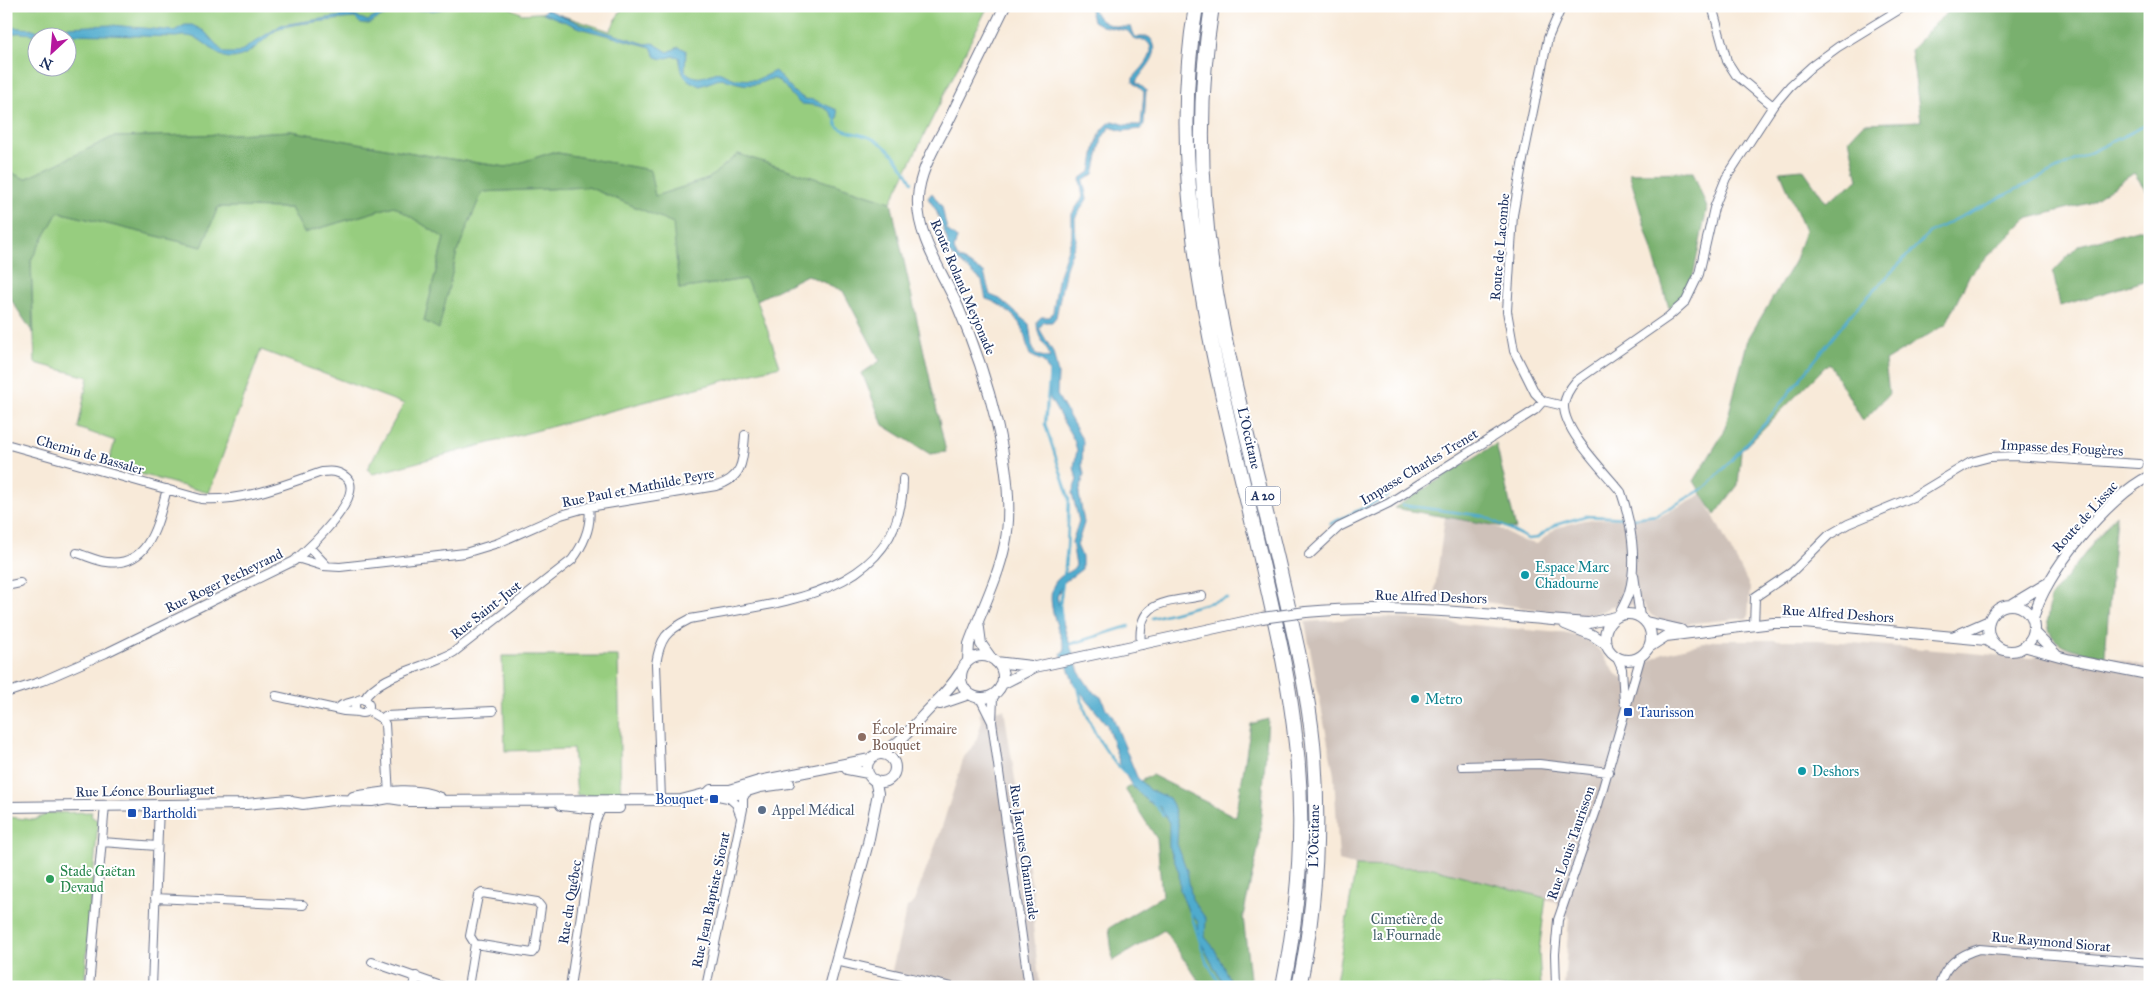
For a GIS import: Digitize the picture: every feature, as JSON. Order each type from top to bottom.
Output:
[{"type":"highway","name":"L'Occitane","points":[[1196,6],[1189,56],[1187,109],[1186,173],[1192,232],[1207,322],[1286,666],[1297,745],[1301,820],[1294,930],[1283,987]]},
{"type":"highway","name":"L'Occitane","points":[[1212,6],[1202,101],[1202,168],[1207,230],[1218,309],[1302,667],[1313,743],[1316,822],[1314,881],[1309,932],[1299,987]]},
{"type":"main road","name":"Route Roland Meyjonade","points":[[968,660],[969,644],[1005,545],[1009,500],[1004,462],[984,375],[971,337],[922,228],[918,199],[921,182],[931,156],[1005,6]]},
{"type":"main road","name":"Route de Lissac","points":[[2033,619],[2037,602],[2047,583],[2111,504],[2137,482],[2150,476]]},
{"type":"main road","name":"Route de Lissac","points":[[2011,605],[2047,583]]},
{"type":"main road","points":[[2011,605],[2024,609],[2033,619],[2034,632],[2025,647],[2010,652],[1994,645],[1988,634],[1989,621],[1997,610],[2011,605]]},
{"type":"main road","name":"Rue Alfred Deshors","points":[[1141,644],[1262,618],[1338,609],[1405,608],[1555,620]]},
{"type":"main road","points":[[1555,620],[1589,622],[1633,614],[1643,620],[1671,629],[1695,632]]},
{"type":"main road","points":[[1607,645],[1606,633],[1611,621],[1617,617]]},
{"type":"main road","name":"Route Roland Meyjonade","points":[[978,620],[981,644],[994,660]]},
{"type":"main road","points":[[1555,620],[1592,635],[1607,645],[1616,656],[1629,659],[1641,656],[1649,647],[1666,636],[1695,632]]},
{"type":"main road","points":[[1643,620],[1651,634],[1649,647]]},
{"type":"main road","name":"Rue Alfred Deshors","points":[[1949,638],[1989,621]]},
{"type":"main road","name":"Rue Alfred Deshors","points":[[1695,632],[1804,623],[1834,624],[1949,638],[1986,640],[1994,645]]},
{"type":"main road","points":[[868,843],[874,835],[886,785],[904,739],[919,720],[944,696],[968,660],[979,656],[1017,666],[1035,667],[1141,644]]},
{"type":"main road","points":[[994,660],[1002,672],[1001,686]]},
{"type":"main road","points":[[961,672],[962,684],[969,694],[980,698],[991,696],[1001,686],[1035,667]]},
{"type":"main road","points":[[934,706],[969,694]]},
{"type":"main road","name":"Rue Léonce Bourliaguet","points":[[817,774],[875,757],[904,739]]},
{"type":"main road","points":[[829,987],[868,843],[878,793],[872,777],[875,757],[891,759],[893,771]]},
{"type":"main road","name":"Rue Léonce Bourliaguet","points":[[708,793],[728,796],[780,781],[847,769],[872,777]]},
{"type":"main road","points":[[872,777],[884,781],[893,771]]},
{"type":"main road","name":"Rue Léonce Bourliaguet","points":[[6,807],[159,806],[285,801],[303,804],[332,800],[372,801],[389,795],[409,801],[556,802],[637,807],[650,805],[658,800],[681,800],[708,793],[711,790],[730,790],[750,783],[780,781]]},
{"type":"street","name":"Route de Lacombe","points":[[1543,401],[1534,393],[1514,352],[1507,311],[1508,268],[1513,215],[1548,38],[1562,6]]},
{"type":"street","points":[[1712,6],[1727,61],[1736,75],[1773,106]]},
{"type":"street","points":[[1617,617],[1629,592],[1632,570],[1626,505],[1621,492],[1569,425],[1564,406],[1566,396],[1576,381],[1668,318],[1686,301],[1699,274],[1714,208],[1726,178],[1773,106],[1812,66],[1905,6]]},
{"type":"street","points":[[1543,401],[1564,406]]},
{"type":"street","name":"Impasse Charles Trenet","points":[[1309,555],[1339,527],[1389,503],[1418,486],[1523,418],[1543,401]]},
{"type":"street","name":"Rue Paul et Mathilde Peyre","points":[[297,558],[327,566],[340,567],[465,553],[498,543],[561,514],[589,507],[723,484],[734,478],[740,469],[745,435]]},
{"type":"street","name":"Chemin de Bassaler","points":[[6,444],[167,489]]},
{"type":"street","name":"Impasse des Fougères","points":[[1754,626],[1755,597],[1792,572],[1829,535],[1848,524],[1913,498],[1970,462],[1990,457],[2014,456],[2139,464]]},
{"type":"street","name":"Rue Roger Pecheyrand","points":[[6,693],[42,681],[106,653],[297,558],[310,548],[350,496],[350,482],[333,470],[247,497],[223,500],[201,499],[167,489]]},
{"type":"street","points":[[658,800],[656,664],[658,648],[665,635],[674,627],[690,619],[814,594],[854,575],[889,537],[898,517],[903,498],[903,479]]},
{"type":"street","points":[[77,553],[107,562],[120,561],[140,553],[155,532],[167,489]]},
{"type":"street","name":"Rue Saint-Just","points":[[362,700],[368,692],[392,677],[441,660],[454,652],[572,560],[581,547],[587,533],[590,515],[589,507]]},
{"type":"street","points":[[310,548],[327,566]]},
{"type":"street","points":[[1632,570],[1636,581],[1643,620]]},
{"type":"street","points":[[6,586],[20,583]]},
{"type":"street","points":[[1141,644],[1140,622],[1146,611],[1156,606],[1202,596]]},
{"type":"street","points":[[2034,632],[2058,656]]},
{"type":"street","points":[[2025,647],[2150,676]]},
{"type":"street","points":[[1616,656],[1622,669],[1624,709]]},
{"type":"street","points":[[1624,709],[1641,656]]},
{"type":"street","name":"Rue Jacques Chaminade","points":[[1001,686],[994,698],[992,722],[1029,987]]},
{"type":"street","points":[[276,696],[363,711],[382,719],[386,730],[389,795]]},
{"type":"street","name":"Rue Jacques Chaminade","points":[[980,698],[992,722]]},
{"type":"street","points":[[337,708],[362,700],[368,704],[363,711]]},
{"type":"street","name":"Rue Louis Taurisson","points":[[1556,987],[1558,920],[1609,772],[1624,709]]},
{"type":"street","points":[[382,719],[385,716],[401,717],[493,711]]},
{"type":"street","points":[[386,730],[394,721],[401,717]]},
{"type":"street","points":[[1462,766],[1539,764],[1609,772]]},
{"type":"street","name":"Rue Jean Baptiste Siorat","points":[[706,987],[741,817],[743,798],[747,791]]},
{"type":"street","name":"Rue Jean Baptiste Siorat","points":[[728,796],[736,804],[741,817]]},
{"type":"street","points":[[588,804],[595,822]]},
{"type":"street","name":"Rue du Québec","points":[[570,987],[595,822],[603,804]]},
{"type":"street","points":[[89,987],[105,805]]},
{"type":"street","points":[[152,987],[159,806]]},
{"type":"street","points":[[102,842],[157,846]]},
{"type":"street","points":[[468,987],[474,944],[470,936],[478,896],[482,893],[538,902],[541,907],[535,949],[532,953],[474,944]]},
{"type":"street","points":[[155,898],[303,905]]},
{"type":"street","name":"Rue Raymond Siorat","points":[[1939,987],[1940,980],[1950,965],[1961,955],[1979,949],[2150,964]]},
{"type":"street","points":[[836,961],[951,987]]},
{"type":"street","points":[[372,962],[444,987]]},
{"type":"street","points":[[414,987],[416,976]]},
{"type":"shaded area","points":[[1702,494],[1750,587],[1748,618],[1681,624],[1659,620],[1651,615],[1643,604],[1611,606],[1603,611],[1586,616],[1434,595],[1445,517],[1491,524],[1523,541],[1537,544],[1556,528],[1584,520],[1659,517]]},
{"type":"shaded area","points":[[1383,617],[1572,634],[1590,642],[1602,653],[1616,674],[1638,685],[1643,665],[1663,653],[1716,640],[1817,640],[2030,658],[2063,647],[2150,667],[2150,987],[1564,987],[1569,917],[1556,902],[1433,868],[1357,866],[1339,861],[1334,775],[1305,622]]},
{"type":"shaded area","points":[[1004,709],[1036,913],[1033,926],[1040,987],[888,987],[907,907],[913,904],[939,836],[964,757],[975,744],[982,721],[979,714]]},
{"type":"green space","points":[[6,6],[507,6],[522,14],[551,12],[610,31],[623,6],[988,6],[891,202],[738,154],[708,179],[655,196],[649,170],[553,152],[507,167],[430,156],[291,131],[113,137],[25,179],[6,170]]},
{"type":"green space","points":[[1955,6],[2150,6],[2150,196],[2134,173],[2089,203],[2026,219],[1970,274],[1946,324],[1885,361],[1889,394],[1863,421],[1829,363],[1741,451],[1738,485],[1715,515],[1694,481],[1724,432],[1748,339],[1794,262],[1805,231],[1780,171],[1803,169],[1826,202],[1858,180],[1849,139],[1864,123],[1921,121],[1911,50],[1933,25]]},
{"type":"green space","points":[[291,131],[430,156],[506,167],[553,152],[650,170],[655,196],[708,179],[738,154],[891,202],[946,452],[930,454],[883,425],[862,373],[880,361],[843,291],[807,275],[757,300],[745,279],[679,289],[673,223],[588,187],[482,192],[457,252],[439,329],[424,321],[444,238],[394,206],[304,233],[291,208],[218,207],[202,247],[58,212],[31,260],[33,333],[6,292],[6,170],[25,179],[113,137]]},
{"type":"green space","points":[[1693,172],[1707,208],[1693,276],[1682,298],[1669,308],[1629,173]]},
{"type":"green space","points":[[588,187],[674,223],[679,289],[746,279],[757,300],[780,366],[373,474],[367,469],[404,404],[261,350],[209,493],[108,465],[115,441],[78,428],[88,377],[35,363],[31,260],[58,212],[202,247],[218,207],[291,208],[304,233],[394,206],[444,238],[424,321],[439,328],[457,252],[482,192]]},
{"type":"green space","points":[[2150,227],[2150,279],[2060,306],[2053,272],[2079,245]]},
{"type":"green space","points":[[1496,444],[1516,529],[1394,508]]},
{"type":"green space","points":[[2116,514],[2105,656],[2067,647],[2058,642],[2052,636],[2048,626],[2048,614],[2051,597]]},
{"type":"green space","points":[[502,656],[618,656],[621,796],[577,795],[573,749],[505,751]]},
{"type":"green space","points":[[1268,719],[1259,845],[1243,916],[1251,987],[1203,987],[1164,930],[1113,961],[1109,928],[1162,896],[1157,839],[1125,789],[1152,775],[1236,817],[1251,724]]},
{"type":"green space","name":"Stade Gaëtan Devaud","points":[[92,812],[91,816],[98,821],[84,987],[6,987],[6,814],[9,817],[34,820],[49,813]]},
{"type":"green space","name":"Cimetière de la Fournade","points":[[1356,866],[1433,868],[1546,898],[1539,951],[1541,987],[1335,987]]},
{"type":"water","points":[[402,6],[449,6],[434,10],[394,12],[369,24],[361,24],[355,18],[283,27],[246,54],[231,58],[217,53],[196,38],[187,36],[78,34],[78,28],[62,28],[112,25],[174,31],[185,25],[192,25],[204,31],[224,53],[238,53],[281,25],[348,15],[368,21],[380,14]]},
{"type":"water","points":[[1089,6],[1093,6],[1098,17],[1107,24],[1118,27],[1131,27],[1135,37],[1149,37],[1155,49],[1151,61],[1136,82],[1146,90],[1144,124],[1141,129],[1123,131],[1110,127],[1102,138],[1094,174],[1083,181],[1087,199],[1075,218],[1076,241],[1066,268],[1056,317],[1052,322],[1044,322],[1039,328],[1053,352],[1058,374],[1057,395],[1083,441],[1082,465],[1084,474],[1079,494],[1084,523],[1077,545],[1082,557],[1082,569],[1063,583],[1057,597],[1065,630],[1079,672],[1091,690],[1102,698],[1105,707],[1112,715],[1137,777],[1149,790],[1169,798],[1173,805],[1178,823],[1177,844],[1187,871],[1192,899],[1206,919],[1205,937],[1214,948],[1233,987],[1225,987],[1199,939],[1198,922],[1188,910],[1180,891],[1179,873],[1169,846],[1169,823],[1160,807],[1147,801],[1132,786],[1121,767],[1107,725],[1074,684],[1061,654],[1065,649],[1054,614],[1051,595],[1057,580],[1076,566],[1072,542],[1079,521],[1072,493],[1077,480],[1074,467],[1077,450],[1074,440],[1049,397],[1049,372],[1044,362],[1030,355],[1024,332],[1018,321],[1002,307],[986,299],[982,281],[949,253],[947,239],[936,210],[928,198],[932,193],[942,207],[947,230],[957,238],[954,249],[957,257],[984,273],[990,295],[1000,299],[1029,324],[1032,346],[1036,355],[1050,358],[1047,348],[1040,338],[1037,321],[1041,317],[1050,317],[1053,312],[1059,275],[1072,237],[1072,214],[1083,197],[1080,179],[1091,171],[1099,136],[1107,125],[1113,121],[1126,125],[1141,125],[1144,92],[1133,82],[1133,78],[1145,65],[1151,49],[1145,40],[1135,40],[1128,31],[1102,26],[1093,21]]},
{"type":"water","points":[[546,9],[583,25],[646,44],[653,43],[668,52],[679,47],[686,50],[685,71],[693,76],[701,77],[718,72],[735,79],[756,80],[775,71],[795,93],[805,99],[814,100],[837,110],[838,118],[834,119],[832,114],[825,108],[801,104],[776,79],[747,84],[722,78],[700,86],[686,78],[681,68],[679,57],[674,56],[663,59],[656,57],[651,47],[583,29],[543,13]]},
{"type":"water","points":[[6,27],[28,29],[28,34],[6,33]]},
{"type":"waterway","points":[[835,117],[837,126],[840,128],[870,138],[885,147],[898,160],[912,182]]},
{"type":"waterway","points":[[1402,505],[1484,516],[1528,539],[1537,538],[1555,525],[1585,516],[1633,518],[1657,515],[1708,486],[1766,422],[1853,312],[1930,232],[2150,123]]},
{"type":"waterway","points":[[1050,371],[1045,424],[1069,498],[1064,576]]},
{"type":"waterway","points":[[1330,524],[1388,496]]},
{"type":"waterway","points":[[1062,621],[1060,604],[1063,582]]},
{"type":"waterway","points":[[1152,618],[1227,598]]},
{"type":"waterway","points":[[1068,645],[1129,626]]},
{"type":"waterway","points":[[1077,685],[1089,721],[1101,743],[1125,773]]},
{"type":"waterway","points":[[1153,802],[1163,815]]},
{"type":"waterway","points":[[1190,911],[1206,961],[1222,987]]},
{"type":"place","name":"Espace Marc Chadourne","points":[[1525,575]]},
{"type":"place","name":"Metro","points":[[1415,699]]},
{"type":"place","name":"Taurisson","points":[[1628,712]]},
{"type":"place","name":"École Primaire Bouquet","points":[[862,737]]},
{"type":"place","name":"Deshors","points":[[1802,771]]},
{"type":"place","name":"Bouquet","points":[[714,799]]},
{"type":"place","name":"Appel Médical","points":[[762,810]]},
{"type":"place","name":"Bartholdi","points":[[132,813]]},
{"type":"place","name":"Stade Gaëtan Devaud","points":[[50,879]]}]
